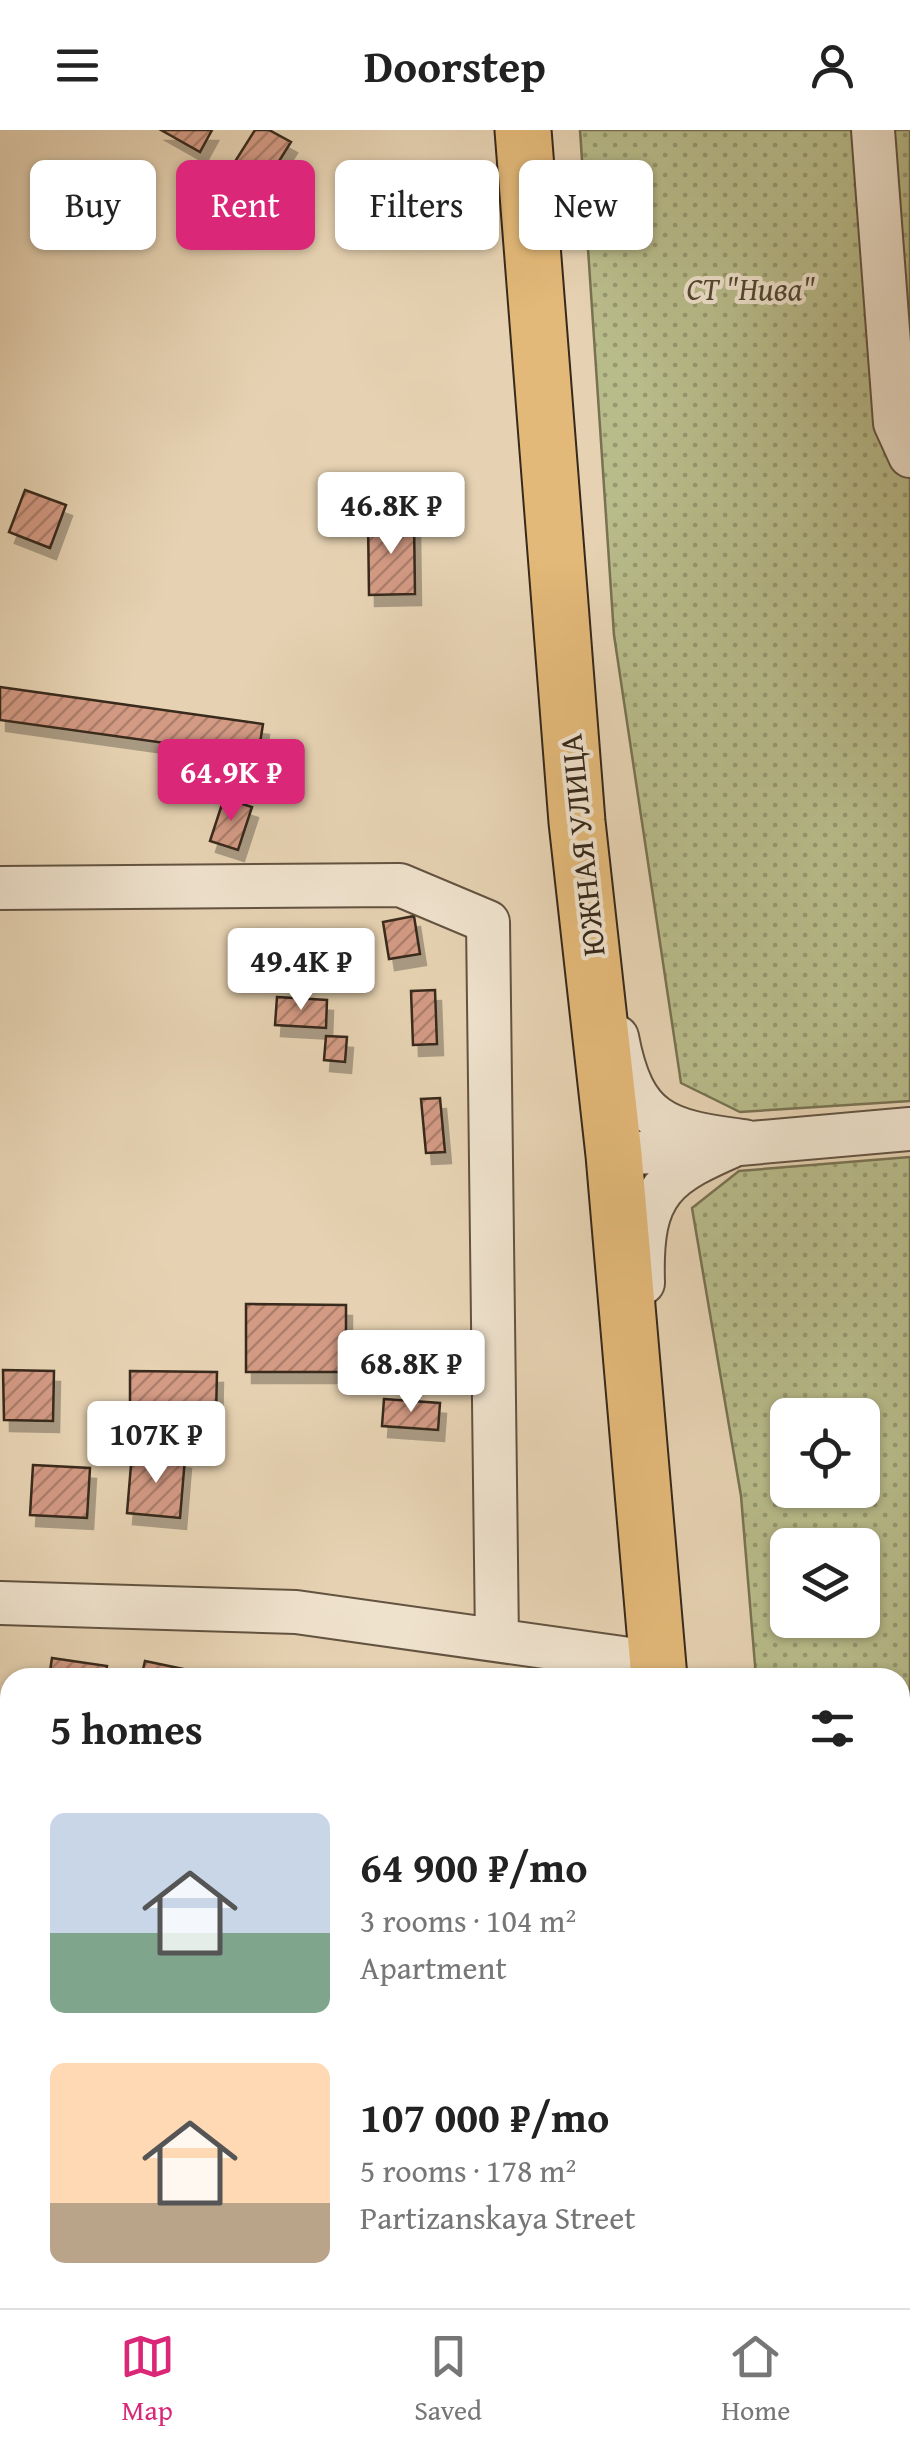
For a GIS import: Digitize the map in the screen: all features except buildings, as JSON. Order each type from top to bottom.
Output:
[{"type":"highway","name":"ЮЖНАЯ УЛИЦА","points":[[522,130],[577,822],[614,1156],[659,1668]]},
{"type":"street","points":[[873,130],[895,423],[910,456]]},
{"type":"street","points":[[577,822],[626,1080],[657,1119],[682,1133],[744,1141]]},
{"type":"street","points":[[0,888],[400,885],[488,922],[497,1640]]},
{"type":"street","points":[[614,1156],[744,1141],[910,1130]]},
{"type":"street","points":[[649,1559],[642,1246],[653,1203],[680,1168],[744,1141]]},
{"type":"street","points":[[0,1603],[296,1612],[497,1640],[648,1668]]},
{"type":"green space","name":"СТ \"Нива\"","points":[[580,130],[910,130],[910,1101],[740,1112],[681,1083],[614,635],[588,250],[653,250],[653,160],[582,160]]},
{"type":"green space","points":[[910,1157],[910,1668],[755,1668],[741,1496],[692,1208],[739,1171]]}]
